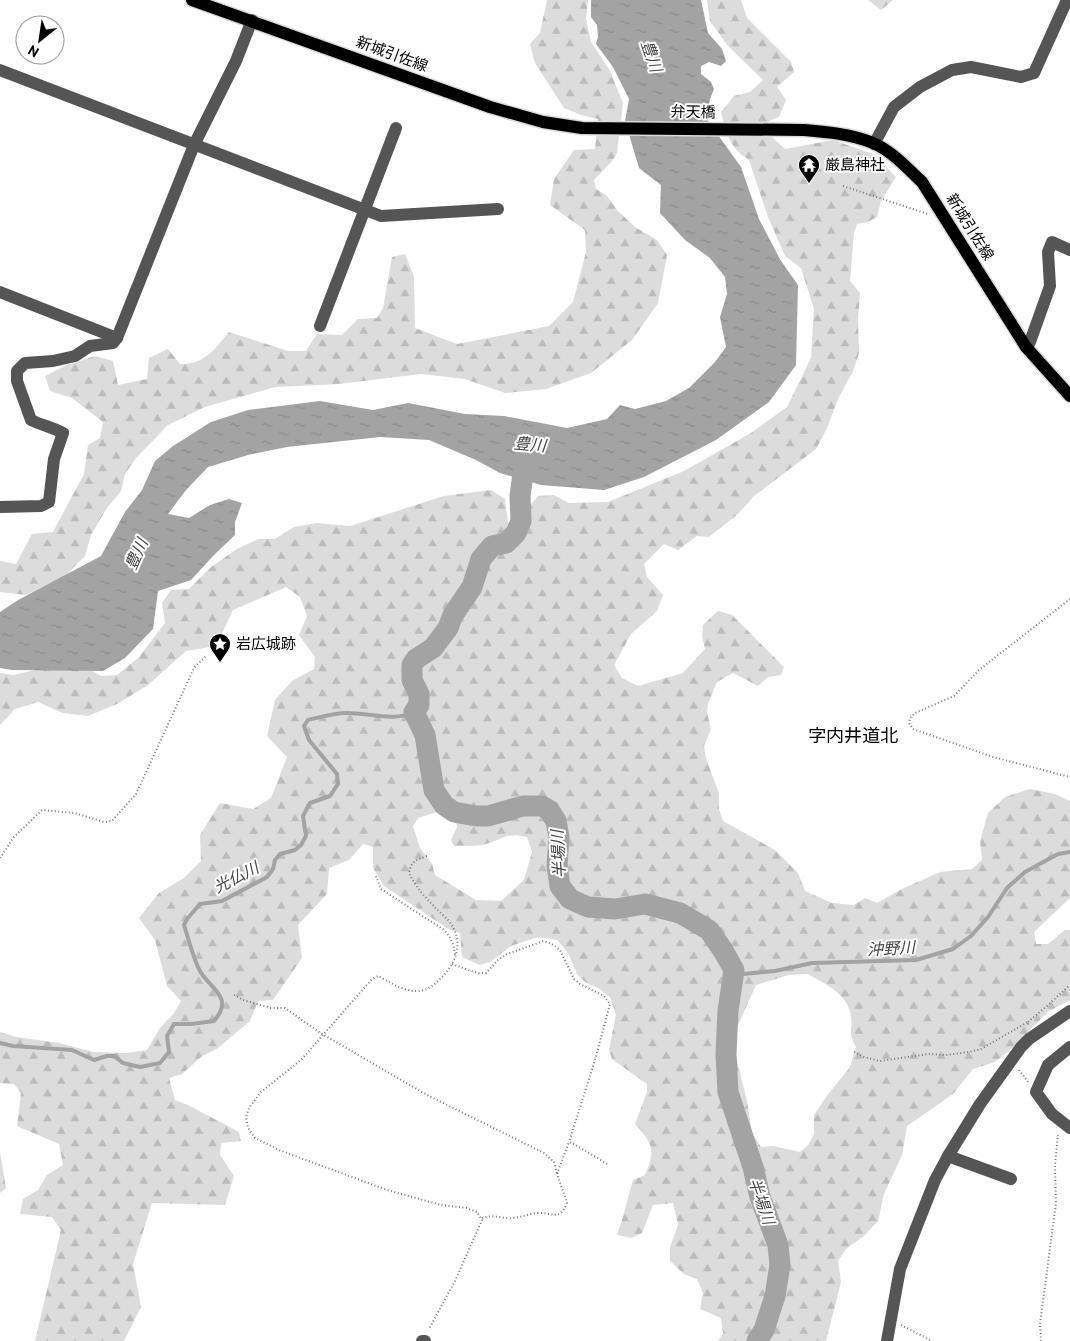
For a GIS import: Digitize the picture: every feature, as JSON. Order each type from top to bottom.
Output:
[{"type":"main road","name":"新城引佐線","points":[[192,0],[219,4],[252,20],[490,107],[543,122],[582,128]]},
{"type":"main road","name":"弁天橋","points":[[582,128],[804,130]]},
{"type":"main road","name":"新城引佐線","points":[[804,130],[837,133],[874,144],[899,160],[922,182],[1026,347],[1070,396]]},
{"type":"street","points":[[874,144],[894,106],[920,87],[952,70],[971,67],[1020,77],[1034,73],[1067,0]]},
{"type":"street","points":[[0,508],[42,506],[49,502],[54,459],[63,432],[31,420],[17,381],[17,371],[25,363],[52,361],[75,356],[90,346],[113,343],[117,338],[194,145],[236,61],[252,20]]},
{"type":"street","points":[[0,70],[381,216],[498,209]]},
{"type":"street","points":[[320,326],[396,128]]},
{"type":"street","points":[[1026,347],[1030,342],[1050,286],[1048,252],[1052,242],[1070,250]]},
{"type":"street","points":[[0,292],[117,338]]},
{"type":"street","points":[[887,1341],[900,1269],[935,1180],[948,1156],[980,1104],[1022,1047],[1029,1039],[1070,1011]]},
{"type":"street","points":[[1065,1125],[1052,1114],[1036,1092],[1048,1065],[1070,1047]]},
{"type":"street","points":[[948,1156],[1011,1180]]},
{"type":"path","points":[[843,186],[928,214]]},
{"type":"path","points":[[1070,599],[979,670],[954,696],[915,713],[910,718],[909,723],[913,729],[984,754],[1070,777]]},
{"type":"path","points":[[0,858],[14,837],[42,810],[74,813],[104,822],[112,821],[136,794],[194,668],[207,655]]},
{"type":"path","points":[[427,856],[415,860],[410,865],[409,873],[427,900],[448,920],[455,930],[459,947],[452,964],[431,988],[416,992],[402,988],[378,976],[372,979],[301,1060],[260,1092],[249,1108],[246,1117],[248,1128],[255,1138],[279,1150],[387,1190],[441,1205],[467,1208],[477,1212],[482,1218]]},
{"type":"path","points":[[376,876],[381,889],[444,930],[450,936],[455,957]]},
{"type":"path","points":[[452,964],[477,973],[486,973],[498,960],[507,954],[544,942],[552,944],[560,950],[574,979],[590,990],[604,996],[610,1004],[595,1060],[557,1174]]},
{"type":"path","points":[[854,1052],[880,1061],[928,1054],[970,1052],[981,1049],[1028,1023],[1070,985]]},
{"type":"path","points":[[234,995],[243,1000],[271,1008],[285,1008],[322,1034],[429,1096],[544,1152],[554,1162],[567,1203],[559,1214],[553,1216],[540,1213],[512,1218],[493,1216],[482,1218]]},
{"type":"path","points":[[1019,1070],[1036,1092]]},
{"type":"path","points":[[1041,1341],[1040,1324],[1056,1203],[1055,1165],[1065,1125]]},
{"type":"path","points":[[569,1142],[609,1165]]},
{"type":"path","points":[[424,1341],[455,1281],[482,1218]]},
{"type":"path","points":[[890,1320],[932,1341]]},
{"type":"green space","points":[[547,0],[588,0],[586,19],[591,42],[610,71],[623,103],[617,153],[594,180],[596,189],[606,195],[618,211],[635,227],[657,240],[667,255],[658,303],[632,340],[591,373],[546,389],[505,393],[465,379],[421,374],[339,384],[275,387],[205,407],[168,425],[136,458],[125,474],[121,491],[107,508],[91,535],[85,556],[65,576],[26,595],[0,592],[0,561],[16,564],[32,534],[53,532],[84,474],[88,445],[100,438],[103,422],[72,398],[50,391],[45,376],[67,365],[95,356],[113,361],[118,385],[147,379],[149,358],[168,349],[180,364],[196,362],[208,355],[229,332],[288,351],[306,351],[317,334],[342,335],[358,319],[377,318],[383,308],[392,257],[405,254],[414,277],[415,328],[457,344],[549,326],[573,302],[586,252],[585,230],[550,205],[554,179],[574,150],[595,149],[598,119],[564,108],[535,63],[530,44],[540,33]]},
{"type":"green space","points":[[707,0],[741,0],[747,18],[791,62],[794,72],[777,87],[786,100],[779,117],[769,121],[773,138],[785,149],[833,140],[873,154],[896,177],[881,201],[877,217],[868,222],[857,224],[854,233],[850,281],[860,293],[858,318],[859,353],[853,371],[838,399],[827,428],[816,449],[754,496],[739,513],[709,537],[697,536],[678,550],[664,544],[644,564],[647,577],[663,595],[657,611],[631,634],[614,665],[622,678],[638,686],[683,673],[705,649],[702,636],[703,625],[718,611],[732,615],[784,667],[781,675],[768,677],[758,686],[733,673],[717,682],[708,704],[707,713],[711,729],[704,746],[706,759],[719,793],[719,809],[723,821],[775,850],[798,873],[805,891],[832,903],[854,905],[865,898],[877,903],[902,889],[940,872],[972,869],[982,860],[980,841],[988,813],[1005,797],[1030,789],[1055,794],[1070,801],[1070,898],[1034,932],[1036,944],[1048,944],[1065,930],[1070,930],[1070,1000],[1048,1012],[995,1062],[973,1069],[953,1094],[907,1126],[902,1155],[884,1194],[878,1221],[865,1235],[846,1249],[838,1261],[841,1282],[826,1341],[718,1341],[723,1334],[721,1318],[700,1309],[703,1293],[697,1279],[684,1274],[670,1261],[670,1247],[678,1225],[673,1203],[653,1205],[642,1233],[631,1238],[617,1235],[633,1180],[645,1175],[651,1159],[651,1148],[646,1137],[635,1124],[647,1092],[647,1084],[612,1059],[609,1050],[616,1014],[610,997],[598,988],[585,982],[577,974],[568,953],[557,940],[538,937],[511,946],[490,962],[480,965],[462,957],[460,933],[450,930],[384,886],[373,868],[373,847],[363,844],[349,860],[329,868],[327,894],[298,925],[302,958],[273,1000],[258,1001],[250,1021],[218,1048],[201,1057],[182,1074],[169,1078],[175,1100],[239,1132],[241,1141],[221,1143],[220,1155],[234,1176],[225,1205],[152,1203],[133,1264],[141,1307],[124,1341],[35,1341],[61,1230],[52,1217],[20,1214],[23,1199],[38,1190],[47,1175],[63,1165],[59,1144],[17,1126],[21,1093],[14,1084],[0,1083],[0,1032],[16,1037],[59,1043],[94,1052],[127,1053],[147,1050],[160,1028],[174,1013],[181,1001],[167,986],[155,940],[139,918],[159,893],[184,878],[201,861],[200,835],[220,803],[253,809],[271,798],[287,757],[267,736],[275,700],[292,681],[314,669],[315,657],[299,635],[307,616],[300,597],[286,587],[233,610],[216,646],[186,651],[148,685],[117,704],[88,716],[63,713],[38,702],[15,709],[0,725],[0,673],[13,675],[49,667],[87,668],[101,676],[117,675],[138,658],[165,623],[162,603],[171,590],[189,589],[211,567],[237,549],[258,539],[275,539],[294,527],[317,523],[350,526],[444,496],[491,490],[505,499],[508,523],[517,521],[538,496],[554,495],[569,503],[608,502],[684,471],[751,433],[787,407],[811,358],[814,309],[801,268],[785,256],[768,217],[749,160],[737,150],[730,140],[721,112],[734,96],[750,92],[763,80],[728,46],[710,21]],"holes":[[[437,812],[455,819],[457,827],[451,840],[454,846],[482,845],[514,835],[527,837],[532,852],[524,880],[501,901],[476,900],[435,875],[432,864],[420,848],[413,826],[418,818]],[[808,974],[829,986],[846,1002],[851,1017],[852,1037],[856,1047],[850,1067],[814,1115],[814,1134],[808,1145],[800,1152],[773,1146],[761,1147],[752,1133],[747,1101],[731,1036],[756,985],[789,975]]]},
{"type":"green space","points":[[868,0],[893,0],[881,10]]},
{"type":"green space","points":[[0,1152],[6,1188],[0,1193]]},
{"type":"water","name":"豊川","points":[[591,0],[701,0],[708,33],[722,49],[726,61],[721,66],[709,62],[701,66],[701,74],[711,82],[714,89],[709,105],[708,121],[741,167],[759,219],[781,261],[798,285],[796,365],[769,402],[716,440],[644,477],[604,490],[541,485],[500,473],[476,460],[429,440],[380,437],[287,447],[248,455],[208,467],[186,490],[168,514],[189,518],[210,505],[229,499],[242,503],[235,522],[235,535],[191,580],[158,591],[153,629],[125,658],[103,671],[12,670],[0,668],[0,612],[18,600],[101,556],[125,512],[142,490],[155,461],[173,446],[211,422],[248,410],[320,401],[373,410],[408,403],[465,414],[504,416],[567,428],[607,419],[620,405],[635,409],[666,401],[689,388],[715,362],[726,347],[720,317],[727,294],[725,277],[710,258],[685,240],[660,213],[661,185],[639,168],[625,121],[629,99],[613,67],[596,44],[598,37],[597,25],[591,17]]},
{"type":"waterway","name":"半場川","points":[[526,451],[520,496],[521,521],[516,533],[506,543],[492,546],[481,559],[472,587],[453,615],[448,628],[433,648],[416,659],[412,665],[412,680],[419,694],[419,705],[414,712],[425,735],[434,790],[444,805],[454,812],[476,816],[488,816],[523,806],[542,806],[549,810],[556,821],[559,837],[557,866],[560,886],[570,899],[588,907],[615,909],[645,904],[680,913],[709,930],[724,952],[734,970],[728,1011],[726,1054],[728,1092],[753,1167],[760,1197],[778,1245],[780,1265],[775,1296],[764,1330],[757,1341]]},
{"type":"waterway","name":"光仏川","points":[[0,1043],[13,1046],[72,1050],[94,1060],[114,1056],[123,1063],[140,1067],[160,1063],[169,1052],[167,1036],[174,1024],[214,1021],[220,1013],[221,999],[198,967],[184,925],[200,904],[222,901],[267,877],[280,854],[295,850],[301,845],[306,836],[303,816],[310,803],[330,796],[338,784],[337,774],[309,740],[304,726],[308,720],[328,715],[355,713],[390,717],[407,715],[414,712]]},
{"type":"waterway","name":"沖野川","points":[[734,970],[743,974],[775,971],[812,963],[916,960],[953,949],[971,936],[988,917],[1007,888],[1025,872],[1058,854],[1070,852]]},
{"type":"place","name":"厳島神社","points":[[809,184]]},
{"type":"place","name":"岩広城跡","points":[[220,663]]},
{"type":"district","name":"字内井道北","points":[[853,736]]}]
